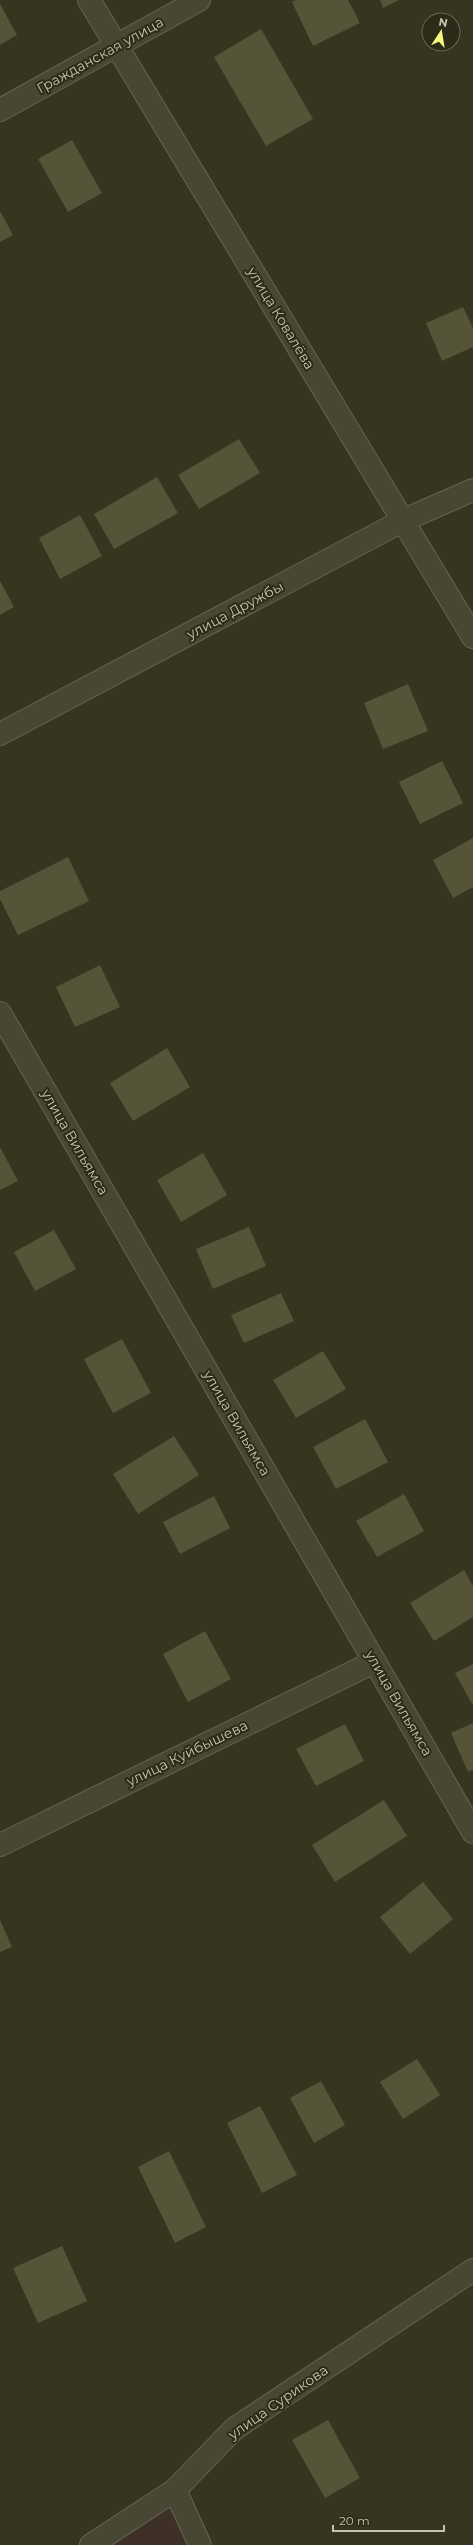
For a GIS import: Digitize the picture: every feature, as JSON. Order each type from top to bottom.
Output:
[{"type":"street","name":"улица Ковалёва","points":[[89,0],[404,520],[473,637]]},
{"type":"street","name":"Гражданская улица","points":[[0,110],[199,0]]},
{"type":"street","name":"улица Дружбы","points":[[0,734],[404,520],[473,490]]},
{"type":"street","name":"улица Вильямса","points":[[0,1013],[473,1832]]},
{"type":"street","name":"улица Куйбышева","points":[[0,1845],[374,1662]]},
{"type":"street","name":"улица Сурикова","points":[[92,2545],[175,2490],[234,2429],[473,2270]]},
{"type":"street","points":[[175,2490],[200,2545]]},
{"type":"shaded area","points":[[172,2499],[192,2545],[103,2545]]},
{"type":"building","points":[[296,0],[348,0],[360,23],[313,46],[292,2]]},
{"type":"building","points":[[380,0],[399,0],[383,8]]},
{"type":"building","points":[[0,4],[17,35],[0,45]]},
{"type":"building","points":[[261,29],[313,119],[266,146],[214,57]]},
{"type":"building","points":[[72,140],[102,193],[68,212],[38,159]]},
{"type":"building","points":[[0,211],[13,235],[0,242]]},
{"type":"building","points":[[463,307],[473,328],[473,347],[442,361],[426,323]]},
{"type":"building","points":[[239,439],[260,473],[199,509],[178,475]]},
{"type":"building","points":[[157,477],[178,513],[114,549],[94,514]]},
{"type":"building","points":[[80,515],[102,556],[60,579],[39,538]]},
{"type":"building","points":[[0,581],[14,607],[0,615]]},
{"type":"building","points":[[408,684],[428,731],[383,749],[364,703]]},
{"type":"building","points":[[442,761],[463,803],[420,824],[399,782]]},
{"type":"building","points":[[473,838],[473,887],[453,898],[433,860]]},
{"type":"building","points":[[68,857],[89,901],[18,935],[0,899],[0,891]]},
{"type":"building","points":[[100,965],[120,1007],[75,1027],[56,987]]},
{"type":"building","points":[[167,1048],[190,1087],[133,1121],[110,1083]]},
{"type":"building","points":[[0,1147],[18,1181],[0,1190]]},
{"type":"building","points":[[203,1153],[227,1195],[181,1222],[157,1180]]},
{"type":"building","points":[[249,1227],[266,1266],[213,1289],[196,1249]]},
{"type":"building","points":[[54,1230],[76,1269],[35,1291],[14,1252]]},
{"type":"building","points":[[281,1293],[294,1321],[244,1343],[231,1315]]},
{"type":"building","points":[[122,1339],[151,1393],[113,1413],[84,1359]]},
{"type":"building","points":[[323,1351],[346,1389],[296,1418],[273,1380]]},
{"type":"building","points":[[365,1419],[388,1462],[336,1489],[313,1447]]},
{"type":"building","points":[[174,1436],[199,1475],[138,1514],[113,1474]]},
{"type":"building","points":[[404,1494],[424,1531],[377,1557],[356,1521]]},
{"type":"building","points":[[214,1496],[230,1528],[180,1554],[163,1522]]},
{"type":"building","points":[[464,1570],[473,1586],[473,1617],[434,1641],[410,1603]]},
{"type":"building","points":[[205,1631],[231,1679],[188,1702],[163,1654]]},
{"type":"building","points":[[473,1664],[473,1703],[472,1704],[455,1673]]},
{"type":"building","points":[[473,1723],[473,1770],[468,1772],[451,1733]]},
{"type":"building","points":[[345,1724],[364,1761],[316,1786],[296,1749]]},
{"type":"building","points":[[384,1800],[407,1836],[335,1882],[312,1845]]},
{"type":"building","points":[[423,1882],[453,1919],[410,1954],[380,1917]]},
{"type":"building","points":[[0,1920],[12,1947],[0,1952]]},
{"type":"building","points":[[417,2059],[440,2095],[403,2119],[380,2082]]},
{"type":"building","points":[[321,2081],[345,2125],[314,2143],[290,2098]]},
{"type":"building","points":[[260,2106],[297,2175],[262,2193],[227,2123]]},
{"type":"building","points":[[169,2151],[206,2227],[175,2243],[138,2167]]},
{"type":"building","points":[[62,2246],[87,2301],[38,2323],[13,2268]]},
{"type":"building","points":[[328,2420],[360,2478],[325,2498],[292,2440]]}]
